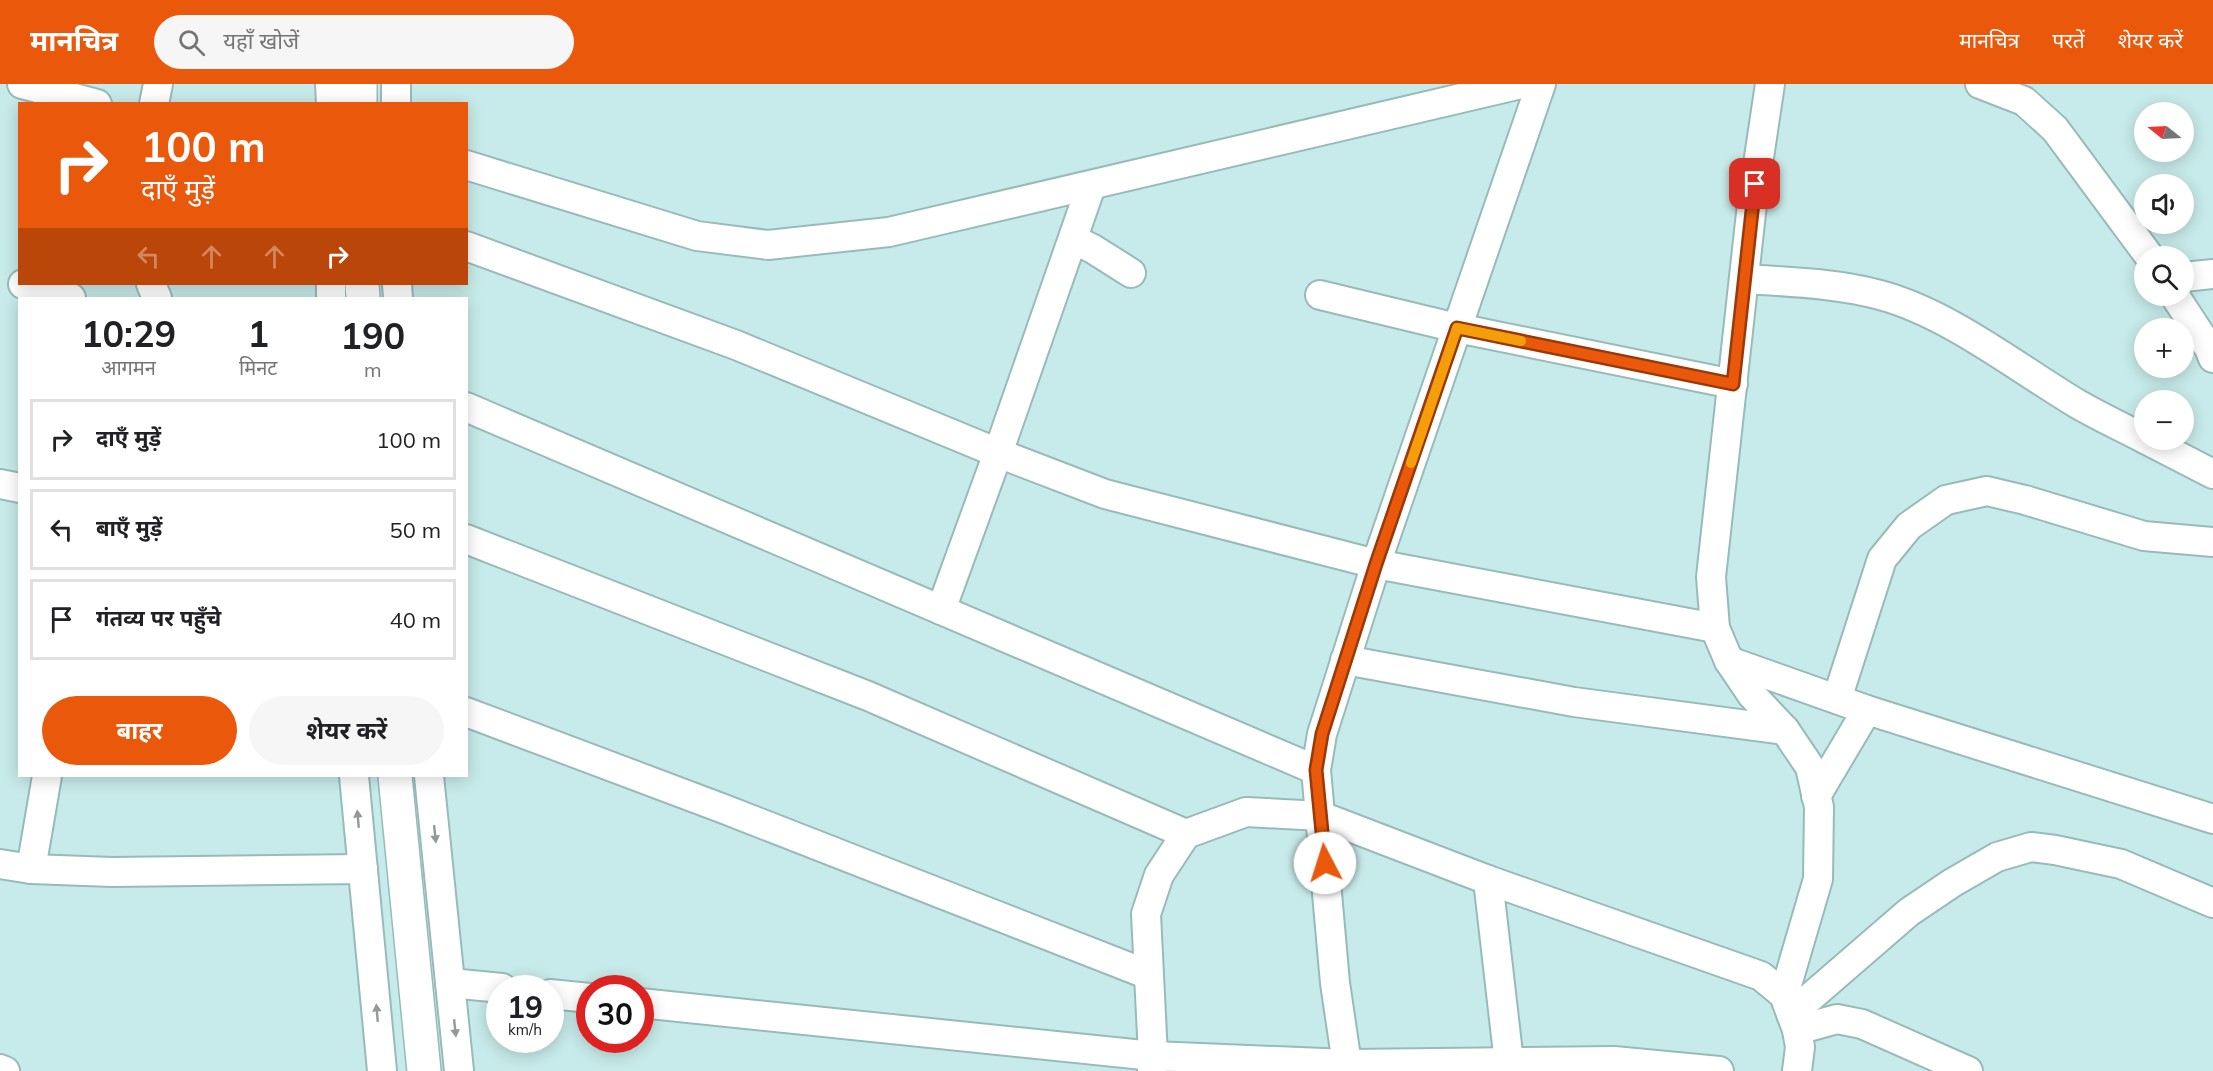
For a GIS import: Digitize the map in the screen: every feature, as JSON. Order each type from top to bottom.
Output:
[{"type":"street","points":[[22,84],[90,102]]},
{"type":"street","points":[[154,102],[158,84]]},
{"type":"street","points":[[330,84],[330,102]]},
{"type":"street","points":[[360,84],[360,102]]},
{"type":"street","points":[[396,84],[396,102]]},
{"type":"street","points":[[468,166],[697,236],[768,245],[889,232],[1521,84]]},
{"type":"street","points":[[1348,1067],[1335,983],[1316,770],[1322,734],[1376,564],[1541,84]]},
{"type":"street","points":[[1770,84],[1752,204],[1711,577],[1715,628],[1729,661],[1752,695],[1785,730],[1810,767],[1819,807],[1818,879],[1791,1013]]},
{"type":"street","points":[[1980,84],[2024,101],[2055,129],[2142,246]]},
{"type":"street","points":[[941,610],[1091,186]]},
{"type":"street","points":[[1073,239],[1131,273]]},
{"type":"street","points":[[468,247],[736,345],[998,453],[1105,494],[1376,564],[1715,628]]},
{"type":"street","points":[[2194,276],[2213,274]]},
{"type":"street","points":[[0,277],[18,282]]},
{"type":"street","points":[[1744,279],[1837,286],[1881,295],[1918,308],[1979,341],[2078,404],[2134,433]]},
{"type":"street","points":[[28,285],[68,297]]},
{"type":"street","points":[[1320,295],[1457,328],[1733,384]]},
{"type":"street","points":[[2182,306],[2213,358]]},
{"type":"street","points":[[468,408],[1316,770]]},
{"type":"street","points":[[2167,450],[2213,474]]},
{"type":"street","points":[[0,484],[18,488]]},
{"type":"street","points":[[1838,699],[1882,559],[1909,526],[1946,500],[1986,491],[2025,500],[2144,536],[2213,542]]},
{"type":"street","points":[[468,540],[868,696],[1186,834]]},
{"type":"street","points":[[1345,660],[1574,702],[1785,730]]},
{"type":"street","points":[[1729,661],[1867,710],[2213,819]]},
{"type":"street","points":[[1816,796],[1867,710]]},
{"type":"street","points":[[468,713],[724,809],[1149,975]]},
{"type":"street","points":[[31,869],[47,777]]},
{"type":"street","points":[[354,777],[382,1071]]},
{"type":"street","points":[[395,777],[424,1071]]},
{"type":"street","points":[[429,777],[459,1071]]},
{"type":"street","points":[[1152,1064],[1146,914],[1159,875],[1186,834],[1246,812],[1321,816],[1488,880],[1761,976],[1791,1013],[1800,1047],[1797,1071]]},
{"type":"street","points":[[1791,1013],[1909,912],[1952,883],[1997,857],[2031,847],[2121,864],[2213,903]]},
{"type":"street","points":[[0,864],[31,869],[112,872],[363,869]]},
{"type":"street","points":[[1488,880],[1510,1067]]},
{"type":"street","points":[[450,983],[486,986]]},
{"type":"street","points":[[654,1005],[1152,1064],[1510,1067],[1614,1060],[1719,1071]]},
{"type":"street","points":[[1791,1013],[1862,1024],[1968,1071]]},
{"type":"street","points":[[0,1069],[5,1071]]},
{"type":"slow traffic","points":[[1411,463],[1457,328],[1521,341]]},
{"type":"route","points":[[1325,863],[1316,770],[1322,734],[1376,564],[1457,328],[1733,384],[1755,184]]}]
